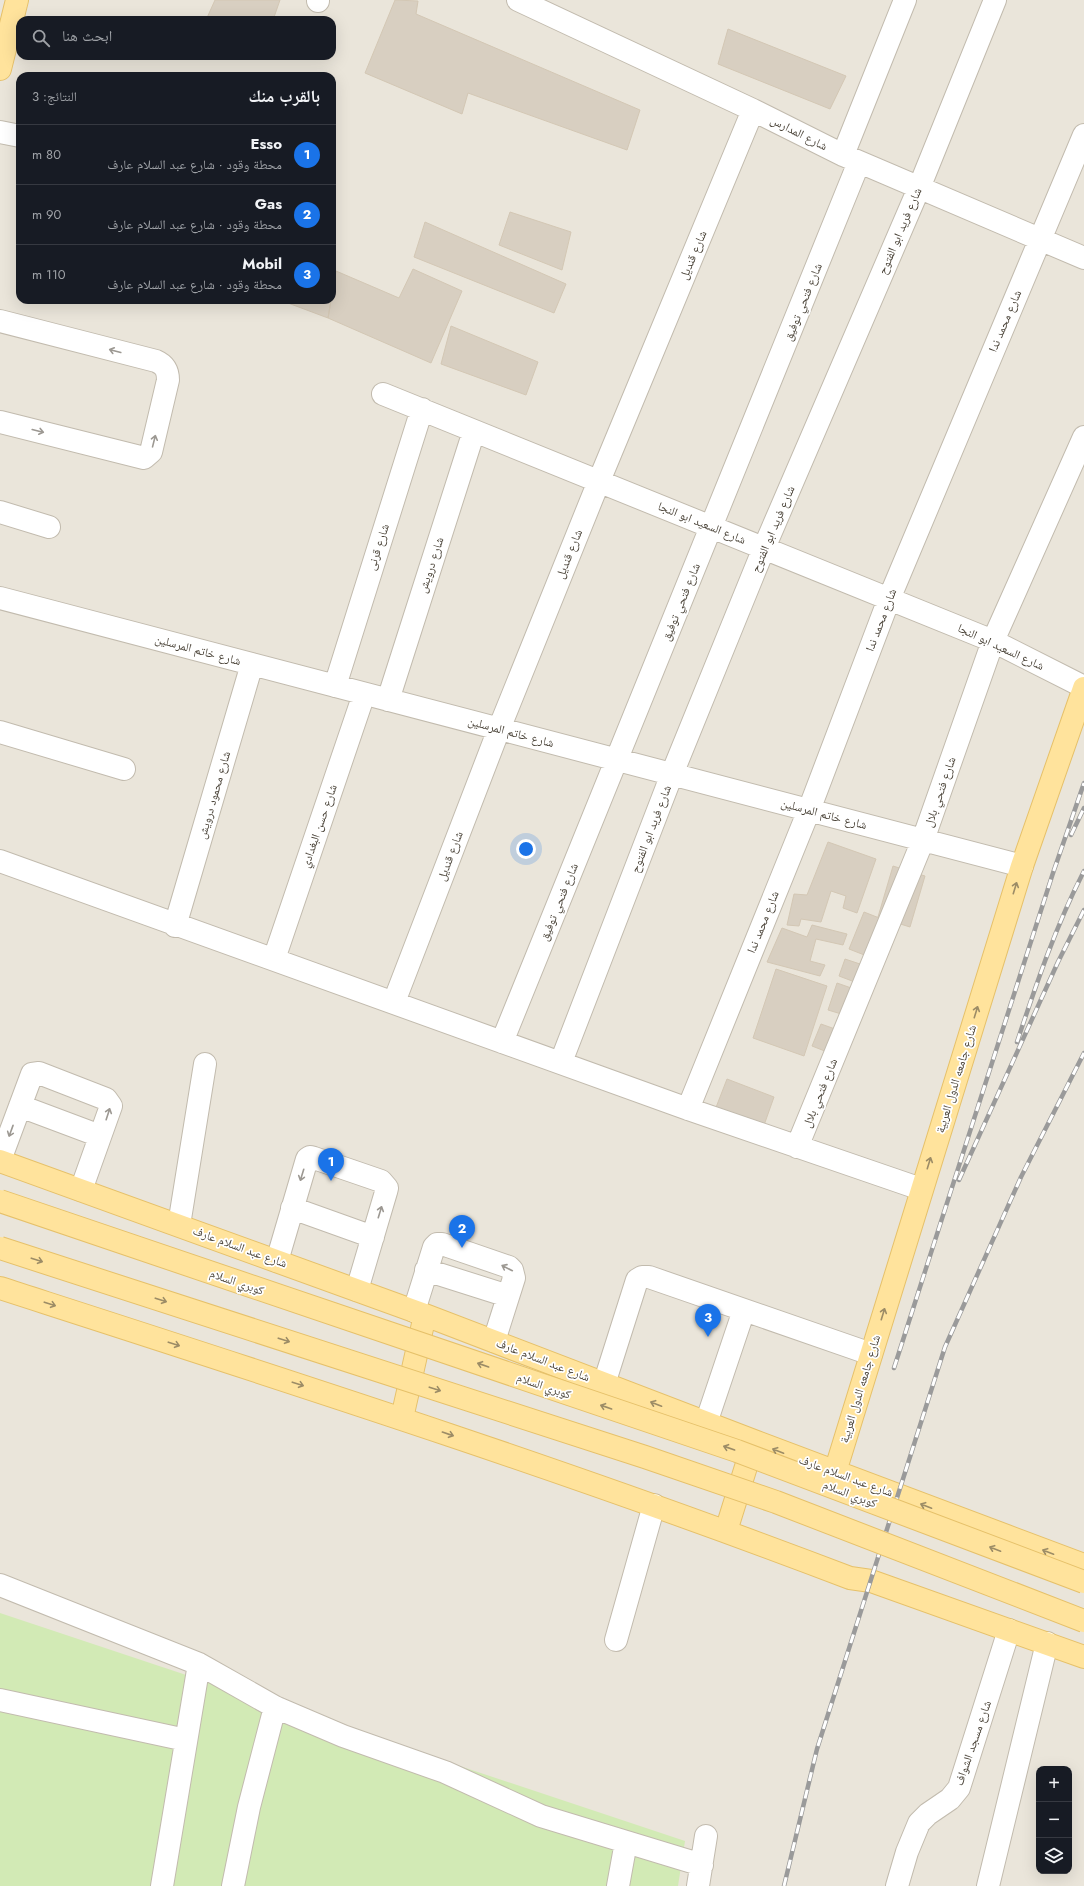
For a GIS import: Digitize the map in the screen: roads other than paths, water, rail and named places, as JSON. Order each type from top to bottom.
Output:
[{"type":"main road","points":[[0,69],[5,29],[17,0]]},
{"type":"main road","name":"شارع جامعه الدول العربية","points":[[835,1472],[1022,866],[1084,688]]},
{"type":"main road","name":"شارع عبد السلام عارف","points":[[0,1160],[420,1312],[754,1442],[1084,1565]]},
{"type":"main road","name":"كوبري السلام","points":[[0,1201],[737,1451],[1084,1582]]},
{"type":"main road","points":[[0,1248],[630,1452],[754,1495],[1084,1621]]},
{"type":"main road","points":[[0,1288],[402,1418],[654,1505],[850,1578],[871,1581],[1084,1656]]},
{"type":"main road","points":[[402,1418],[420,1312]]},
{"type":"main road","points":[[726,1531],[754,1442]]},
{"type":"street","name":"شارع المدارس","points":[[518,0],[753,110],[851,159],[1084,258]]},
{"type":"street","name":"شارع فتحي توفيق","points":[[502,1042],[712,526],[851,159],[905,0]]},
{"type":"street","name":"شارع فريد ابو الفتوح","points":[[561,1062],[672,774],[764,548],[919,188],[995,0]]},
{"type":"street","name":"شارع قنديل","points":[[394,1002],[499,729],[599,481],[753,110]]},
{"type":"street","points":[[0,132],[16,135]]},
{"type":"street","name":"شارع محمد ندا","points":[[688,1109],[808,810],[889,599],[1084,135]]},
{"type":"street","points":[[0,321],[156,362],[163,365],[168,372],[168,380],[151,452],[144,458],[0,422]]},
{"type":"street","name":"شارع السعيد ابو النجا","points":[[383,394],[993,641],[1084,688]]},
{"type":"street","name":"شارع قرنى","points":[[335,686],[422,409]]},
{"type":"street","name":"شارع درويش","points":[[388,700],[474,431]]},
{"type":"street","name":"شارع فتحي بلال","points":[[797,1148],[923,840],[993,641],[1084,437]]},
{"type":"street","points":[[0,512],[49,526]]},
{"type":"street","name":"شارع خاتم المرسلين","points":[[0,598],[1022,866]]},
{"type":"street","name":"شارع محمود درويش","points":[[175,926],[252,664]]},
{"type":"street","name":"شارع حسن البغدادي","points":[[274,960],[364,694]]},
{"type":"street","points":[[0,732],[124,769]]},
{"type":"street","points":[[0,861],[175,926],[394,1002],[797,1148],[922,1188]]},
{"type":"street","points":[[179,1225],[205,1064]]},
{"type":"street","points":[[0,1160],[32,1074],[39,1073],[109,1101],[110,1110],[81,1190]]},
{"type":"street","points":[[20,1106],[100,1136]]},
{"type":"street","points":[[277,1260],[306,1162],[310,1157],[381,1181],[387,1188],[357,1290]]},
{"type":"street","points":[[292,1208],[373,1237]]},
{"type":"street","points":[[420,1312],[426,1270],[434,1248],[437,1244],[442,1244],[512,1270],[514,1278],[494,1342]]},
{"type":"street","points":[[426,1270],[508,1296]]},
{"type":"street","points":[[604,1384],[637,1280],[642,1277],[649,1277],[871,1354]]},
{"type":"street","points":[[706,1423],[744,1310]]},
{"type":"street","points":[[616,1640],[654,1505]]},
{"type":"street","points":[[0,1584],[199,1664],[275,1706],[344,1736],[445,1772],[541,1816],[702,1865]]},
{"type":"street","name":"شارع مسجد الشواف","points":[[897,1886],[907,1852],[919,1823],[928,1814],[950,1799],[959,1788],[1009,1630]]},
{"type":"street","points":[[988,1886],[1047,1644]]},
{"type":"street","points":[[162,1886],[199,1664]]},
{"type":"street","points":[[0,1700],[186,1740]]},
{"type":"street","points":[[233,1886],[249,1807],[275,1706]]},
{"type":"street","points":[[698,1886],[706,1836]]},
{"type":"street","points":[[618,1886],[626,1842]]},
{"type":"railway","points":[[894,1368],[1053,873],[1084,783]]},
{"type":"railway","points":[[1071,835],[1084,808]]},
{"type":"railway","points":[[1017,1042],[1039,977],[1064,912],[1084,871]]},
{"type":"railway","points":[[959,1180],[1058,962],[1084,910]]},
{"type":"railway","points":[[784,1886],[817,1749],[945,1347],[1021,1177],[1084,1053]]},
{"type":"place","name":"Esso","points":[[331,1181]]},
{"type":"place","name":"Gas","points":[[462,1248]]},
{"type":"place","name":"Mobil","points":[[708,1337]]}]
